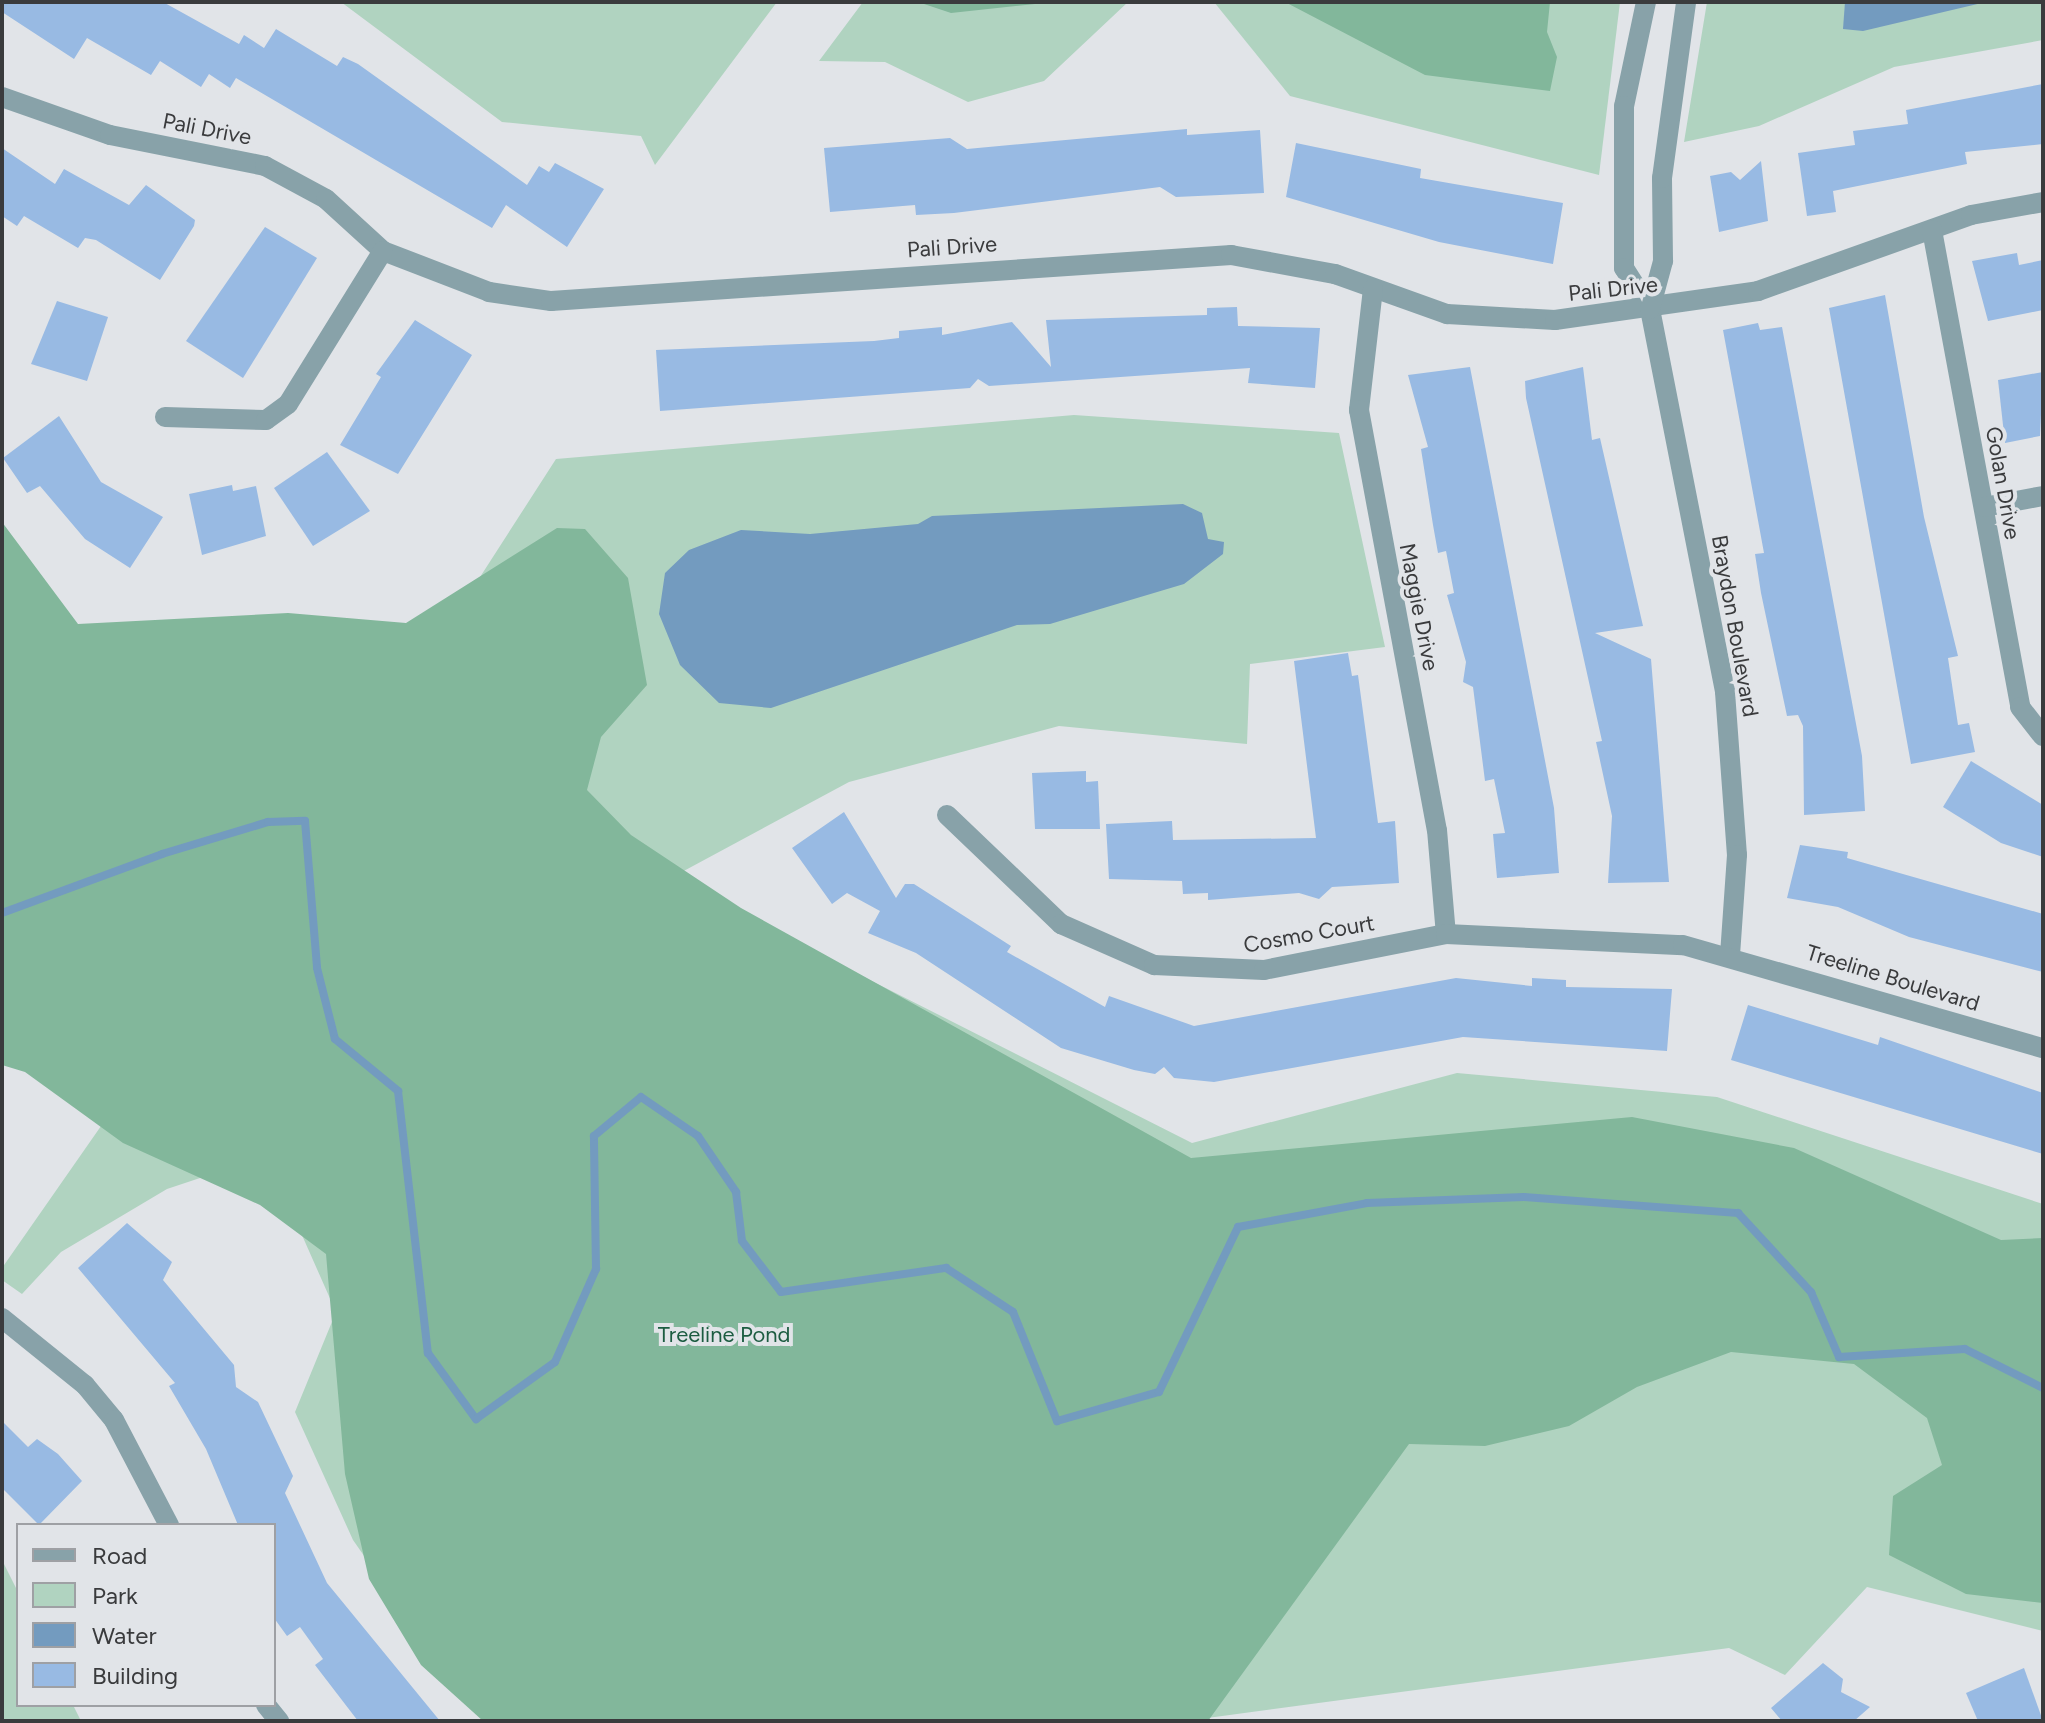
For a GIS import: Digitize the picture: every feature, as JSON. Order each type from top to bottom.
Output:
[{"type":"street","name":"Braydon Boulevard","points":[[1646,2],[1624,106],[1620,186],[1624,268],[1650,309],[1730,734],[1737,855],[1730,954]]},
{"type":"street","name":"Braydon Boulevard","points":[[1650,309],[1663,261],[1662,178],[1686,2]]},
{"type":"street","name":"Pali Drive","points":[[2,97],[110,135],[265,166],[326,199],[383,251],[489,292],[551,301],[1185,254],[1274,259],[1491,320],[1650,309],[1792,282],[1932,230],[2043,202]]},
{"type":"street","name":"Golan Drive","points":[[1932,230],[2020,707],[2043,736]]},
{"type":"street","points":[[165,417],[266,420],[288,404],[383,251]]},
{"type":"street","name":"Maggie Drive","points":[[1373,289],[1359,410],[1437,830],[1446,934]]},
{"type":"street","points":[[1984,507],[2043,496]]},
{"type":"street","name":"Cosmo Court","points":[[947,815],[1061,924],[1154,965],[1264,970],[1446,934],[1683,945],[1730,954]]},
{"type":"street","name":"Treeline Boulevard","points":[[1730,954],[2043,1048]]},
{"type":"street","points":[[2,1318],[85,1385],[114,1420],[168,1523]]},
{"type":"green space","points":[[341,2],[777,2],[655,165],[641,136],[502,122]]},
{"type":"green space","points":[[863,2],[1128,2],[1044,81],[968,102],[885,62],[819,61]]},
{"type":"green space","points":[[918,2],[1054,2],[951,13]]},
{"type":"green space","points":[[1214,2],[1620,2],[1599,175],[1290,96]]},
{"type":"green space","points":[[1285,2],[1550,2],[1547,32],[1557,57],[1550,91],[1425,75]]},
{"type":"green space","points":[[1707,2],[2043,2],[2043,40],[1894,67],[1759,126],[1684,142]]},
{"type":"green space","name":"Treeline Pond","points":[[1074,415],[1339,433],[1385,647],[1250,664],[1247,744],[1059,726],[849,782],[680,873],[700,894],[1192,1143],[1457,1073],[1717,1097],[2043,1204],[2043,1631],[1867,1587],[1785,1675],[1729,1648],[1200,1719],[433,1655],[353,1540],[295,1412],[336,1312],[286,1199],[215,1173],[167,1189],[61,1252],[22,1294],[2,1280],[2,1268],[433,650],[556,459]]},
{"type":"green space","name":"Treeline Pond","points":[[2,522],[78,624],[288,613],[406,623],[557,528],[585,529],[628,578],[647,685],[601,737],[587,790],[631,835],[741,908],[1191,1158],[1632,1117],[1794,1148],[2001,1240],[2043,1238],[2043,1603],[1966,1594],[1889,1555],[1893,1496],[1942,1465],[1927,1418],[1854,1364],[1731,1352],[1637,1387],[1569,1426],[1485,1446],[1409,1444],[1208,1721],[483,1721],[421,1665],[369,1579],[345,1474],[326,1254],[260,1205],[123,1143],[25,1072],[2,1065]]},
{"type":"green space","points":[[2,1560],[16,1588],[16,1707],[74,1707],[81,1721],[2,1721]]},
{"type":"water","points":[[1845,2],[1986,2],[1863,31],[1843,29]]},
{"type":"water","points":[[1183,504],[1202,513],[1208,539],[1224,542],[1223,554],[1184,584],[1050,624],[1017,625],[771,708],[719,703],[680,665],[659,614],[665,573],[689,550],[741,530],[810,534],[918,524],[932,516]]},
{"type":"building","points":[[2,2],[163,2],[239,44],[244,35],[264,48],[276,29],[337,66],[343,57],[358,64],[527,185],[539,166],[549,172],[555,163],[604,189],[567,247],[506,205],[492,228],[236,78],[230,88],[209,74],[201,87],[160,61],[151,75],[87,38],[74,59],[2,12]]},
{"type":"building","points":[[2043,84],[2043,144],[1965,152],[1967,164],[1833,191],[1836,212],[1807,216],[1798,153],[1855,145],[1853,131],[1908,124],[1906,110]]},
{"type":"building","points":[[1187,129],[1187,135],[1260,130],[1264,193],[1176,197],[1160,187],[954,213],[916,215],[915,205],[830,212],[824,148],[950,138],[967,149]]},
{"type":"building","points":[[1296,143],[1421,169],[1420,178],[1563,203],[1553,264],[1439,242],[1286,197]]},
{"type":"building","points":[[2,148],[55,184],[64,169],[129,205],[146,185],[195,220],[194,226],[160,280],[96,240],[85,238],[78,248],[24,216],[17,226],[2,216]]},
{"type":"building","points":[[1761,161],[1768,221],[1719,232],[1710,176],[1731,172],[1740,180]]},
{"type":"building","points":[[265,227],[317,258],[243,378],[186,341]]},
{"type":"building","points":[[2017,253],[2019,265],[2043,260],[2043,310],[1988,321],[1972,261]]},
{"type":"building","points":[[1885,295],[1924,517],[1958,656],[1948,658],[1958,725],[1969,723],[1975,752],[1911,764],[1829,308]]},
{"type":"building","points":[[57,301],[108,317],[87,381],[31,364]]},
{"type":"building","points":[[1237,307],[1238,326],[1320,328],[1315,388],[1248,383],[1250,368],[989,386],[978,379],[970,388],[660,411],[656,350],[874,341],[899,338],[899,331],[942,327],[942,335],[1012,322],[1051,367],[1046,320],[1207,315],[1207,308]]},
{"type":"building","points":[[415,320],[472,355],[398,474],[340,445],[381,377],[376,374]]},
{"type":"building","points":[[1758,323],[1760,330],[1782,327],[1862,756],[1865,811],[1804,815],[1803,726],[1798,715],[1787,716],[1761,593],[1755,554],[1764,553],[1723,330]]},
{"type":"building","points":[[1470,367],[1554,808],[1559,873],[1497,878],[1493,834],[1505,833],[1494,779],[1485,781],[1473,687],[1463,682],[1466,662],[1447,595],[1454,593],[1446,551],[1438,553],[1433,525],[1421,449],[1428,447],[1408,375]]},
{"type":"building","points":[[1583,367],[1592,440],[1600,438],[1643,626],[1595,633],[1651,659],[1669,882],[1608,883],[1612,816],[1596,742],[1602,741],[1526,398],[1525,381]]},
{"type":"building","points":[[2043,372],[2040,436],[2005,443],[1998,380]]},
{"type":"building","points":[[59,416],[101,482],[163,517],[130,568],[85,539],[40,486],[27,493],[3,458]]},
{"type":"building","points":[[327,452],[370,511],[313,546],[274,488]]},
{"type":"building","points":[[232,485],[233,491],[256,486],[266,536],[202,555],[189,494]]},
{"type":"building","points":[[1348,653],[1352,676],[1358,675],[1378,823],[1395,821],[1399,883],[1332,887],[1319,899],[1299,893],[1208,900],[1208,893],[1183,894],[1182,881],[1109,879],[1106,824],[1172,821],[1173,840],[1316,838],[1294,661]]},
{"type":"building","points":[[1971,761],[2043,805],[2043,857],[2001,843],[1943,807]]},
{"type":"building","points":[[1086,771],[1086,782],[1098,781],[1100,829],[1035,829],[1032,773]]},
{"type":"building","points":[[844,812],[896,898],[905,884],[914,884],[1011,946],[1007,952],[1105,1007],[1109,996],[1194,1026],[1456,978],[1532,986],[1532,978],[1566,980],[1566,987],[1672,989],[1667,1051],[1463,1037],[1214,1082],[1174,1078],[1164,1067],[1155,1074],[1134,1070],[1061,1048],[916,953],[868,933],[880,911],[847,893],[832,904],[792,848]]},
{"type":"building","points":[[1800,845],[1848,852],[1847,858],[2043,914],[2043,972],[1909,937],[1838,907],[1787,898]]},
{"type":"building","points":[[1748,1005],[1878,1045],[1880,1037],[2043,1093],[2043,1154],[1731,1060]]},
{"type":"building","points":[[127,1223],[172,1262],[163,1280],[234,1365],[236,1387],[258,1402],[293,1476],[285,1493],[327,1583],[440,1721],[358,1721],[315,1665],[323,1659],[300,1627],[287,1636],[276,1621],[276,1523],[237,1523],[206,1449],[169,1386],[175,1383],[78,1268]]},
{"type":"building","points":[[2,1421],[28,1447],[37,1439],[58,1454],[82,1481],[41,1523],[37,1523],[2,1488]]},
{"type":"building","points":[[1823,1663],[1843,1679],[1841,1692],[1870,1707],[1854,1721],[1782,1721],[1771,1708]]},
{"type":"building","points":[[2024,1668],[2043,1721],[1978,1721],[1966,1693]]},
{"type":"waterway","points":[[2,913],[162,854],[268,822],[305,821],[317,968],[335,1039],[398,1091],[428,1353],[476,1419],[555,1362],[596,1269],[594,1136],[641,1097],[698,1136],[736,1192],[742,1241],[781,1292],[946,1268],[1013,1312],[1057,1421],[1159,1392],[1238,1227],[1367,1203],[1524,1197],[1738,1213],[1811,1292],[1839,1357],[1965,1349],[2043,1388]]}]
